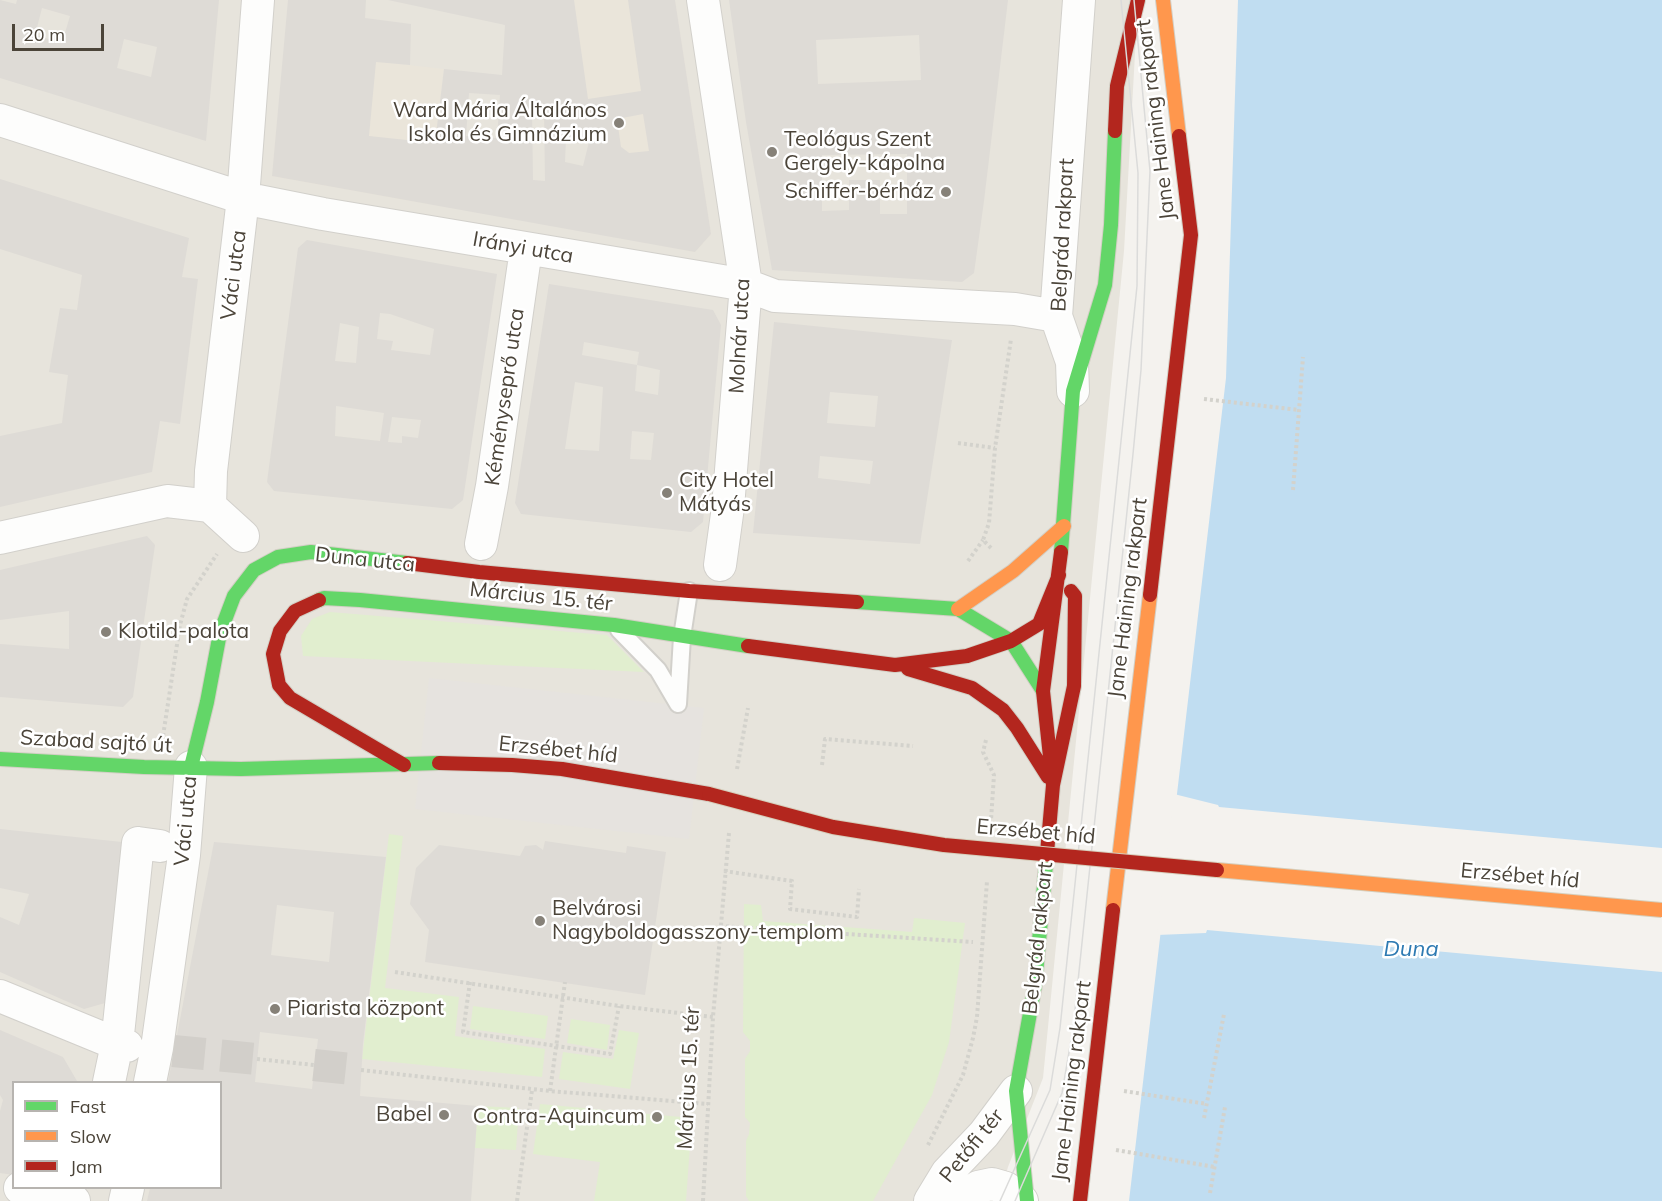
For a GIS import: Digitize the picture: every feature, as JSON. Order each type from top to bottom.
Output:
[{"type":"street","name":"Váci utca","points":[[210,506],[243,198],[258,0]]},
{"type":"street","name":"Molnár utca","points":[[703,0],[746,285],[728,507],[720,565]]},
{"type":"street","name":"Belgrád rakpart","points":[[1053,785],[1043,691],[1064,526],[1073,391],[1072,362],[1056,316],[1079,0]]},
{"type":"street","points":[[1073,391],[1105,285],[1111,225],[1117,86],[1138,0]]},
{"type":"street","name":"Jane Haining rakpart","points":[[1080,1201],[1191,235],[1163,0]]},
{"type":"street","name":"Irányi utca","points":[[0,120],[243,198],[526,249],[746,285],[775,296],[1015,309],[1056,316]]},
{"type":"street","name":"Kéményseprő utca","points":[[480,558],[526,249]]},
{"type":"street","points":[[0,538],[168,501],[210,506],[243,536]]},
{"type":"street","points":[[958,609],[1013,571],[1064,526]]},
{"type":"street","name":"Duna utca","points":[[254,570],[278,557],[310,552],[480,558]]},
{"type":"street","name":"Március 15. tér","points":[[480,558],[689,591],[958,609],[1011,641],[1043,691]]},
{"type":"street","name":"Váci utca","points":[[150,1081],[184,855],[191,767],[207,702],[220,633],[234,596],[254,570]]},
{"type":"street","name":"Belgrád rakpart","points":[[1027,1201],[1016,1091],[1035,985],[1053,785],[1074,686],[1075,596],[1059,575]]},
{"type":"street","name":"Március 15. tér","points":[[408,765],[290,698],[279,685],[273,654],[280,631],[296,611],[324,598],[614,625],[682,637],[895,665],[967,656],[1011,641],[1039,624],[1059,575]]},
{"type":"street","points":[[895,665],[972,688],[1003,710],[1053,785]]},
{"type":"street","name":"Szabad sajtó út","points":[[0,759],[144,767],[191,767]]},
{"type":"street","name":"Erzsébet híd","points":[[408,765],[454,763],[512,765],[626,778],[709,794],[833,827],[944,845],[1662,910]]},
{"type":"street","points":[[191,767],[241,769],[408,765]]},
{"type":"street","points":[[110,1081],[122,1045],[149,844]]},
{"type":"street","points":[[0,996],[122,1045]]},
{"type":"street","name":"Petőfi tér","points":[[930,1201],[947,1173],[984,1134],[1016,1091]]},
{"type":"street","name":"Petőfi tér","points":[[954,1201],[978,1187],[992,1184],[1006,1188],[1022,1201]]},
{"type":"street","points":[[11,1193],[65,1194],[74,1201]]},
{"type":"lane","points":[[614,625],[658,670],[678,704],[682,637],[689,591]]},
{"type":"path","points":[[1013,571],[983,540],[988,523],[995,448],[1015,309]]},
{"type":"path","points":[[1293,490],[1303,357]]},
{"type":"path","points":[[1196,398],[1299,410]]},
{"type":"path","points":[[958,443],[995,448]]},
{"type":"path","points":[[736,776],[748,708]]},
{"type":"path","points":[[822,765],[825,739],[913,746]]},
{"type":"path","points":[[983,752],[994,776],[991,821]]},
{"type":"path","name":"Március 15. tér","points":[[703,1201],[713,1017],[729,832]]},
{"type":"path","points":[[724,871],[792,881],[790,909],[856,917],[859,889]]},
{"type":"path","points":[[925,1150],[963,1075],[973,1038],[977,1017],[987,879]]},
{"type":"path","points":[[720,926],[973,942]]},
{"type":"path","points":[[396,972],[619,1006],[713,1017]]},
{"type":"path","points":[[470,982],[463,1032],[610,1054],[619,1006]]},
{"type":"path","points":[[549,1092],[565,982]]},
{"type":"path","points":[[1204,1118],[1224,1014]]},
{"type":"path","points":[[257,1059],[314,1065]]},
{"type":"path","points":[[361,1070],[549,1092],[708,1104]]},
{"type":"path","points":[[517,1201],[532,1089]]},
{"type":"path","points":[[1120,1091],[1207,1104]]},
{"type":"path","points":[[1210,1193],[1225,1107]]},
{"type":"path","points":[[1113,1149],[1215,1167]]},
{"type":"shaded area","points":[[0,0],[1138,0],[1124,251],[1043,1078],[1008,1167],[998,1201],[0,1201]]},
{"type":"shaded area","name":"Ward Mária Általános Iskola és Gimnázium","points":[[528,0],[675,0],[711,234],[695,252],[632,240],[629,153],[621,147],[544,136],[543,82]]},
{"type":"shaded area","points":[[284,51],[444,69],[428,204],[272,176]]},
{"type":"shaded area","points":[[429,678],[704,708],[689,839],[415,809]]},
{"type":"green space","points":[[330,612],[607,635],[644,672],[303,656],[301,636],[312,619]]},
{"type":"green space","points":[[389,834],[403,836],[385,988],[459,997],[455,1036],[545,1049],[542,1077],[362,1059]]},
{"type":"green space","points":[[744,904],[761,905],[763,921],[912,932],[914,918],[965,923],[949,1042],[932,1095],[873,1201],[749,1201],[746,1196],[746,1141],[750,1123],[745,1117],[745,1059],[750,1051],[750,1041],[743,1032]]},
{"type":"green space","points":[[473,1006],[548,1016],[545,1039],[470,1029]]},
{"type":"green space","points":[[571,1019],[610,1025],[607,1050],[567,1043]]},
{"type":"green space","points":[[619,1030],[639,1033],[630,1089],[559,1079],[563,1052],[613,1059]]},
{"type":"green space","points":[[540,1104],[692,1118],[686,1201],[594,1201],[600,1162],[533,1154]]},
{"type":"green space","points":[[478,1106],[519,1108],[516,1150],[475,1148]]},
{"type":"water","name":"Duna","points":[[1238,0],[1662,0],[1662,1201],[1129,1201],[1226,378]]},
{"type":"pier","points":[[1174,794],[1219,807],[1662,848],[1662,972],[1207,930],[1206,933],[1157,935]]},
{"type":"building","points":[[0,0],[16,4],[17,0],[219,0],[206,141],[0,78]],"holes":[[[42,8],[70,16],[62,43],[35,35]],[[124,39],[157,47],[151,77],[117,68]]]},
{"type":"building","points":[[288,0],[366,0],[365,18],[411,24],[410,65],[376,62],[369,136],[435,143],[444,69],[502,75],[505,25],[388,0],[574,0],[588,99],[641,91],[628,0],[675,0],[711,234],[695,252],[272,176]],"holes":[[[469,93],[500,95],[497,138],[466,136]],[[532,110],[544,111],[545,181],[533,180]],[[643,114],[649,151],[629,153],[621,147],[617,119]],[[566,139],[589,142],[583,166],[565,162]]]},
{"type":"building","points":[[729,0],[1008,0],[974,273],[962,282],[772,270],[746,122]],"holes":[[[919,35],[921,80],[818,84],[816,40]],[[907,154],[907,214],[880,214],[880,180],[849,180],[849,210],[822,211],[822,155]]]},
{"type":"building","points":[[0,179],[189,238],[182,277],[198,279],[180,424],[160,421],[152,472],[0,507],[0,436],[62,423],[68,375],[49,372],[60,308],[77,310],[82,275],[0,249]]},
{"type":"building","points":[[307,240],[497,274],[463,500],[452,509],[274,491],[267,482],[298,248]],"holes":[[[380,313],[390,314],[434,329],[430,355],[391,350],[393,341],[377,339]],[[340,323],[359,327],[356,363],[335,361]],[[336,406],[384,413],[380,441],[335,436]],[[392,417],[421,420],[418,438],[402,436],[402,443],[388,442]]]},
{"type":"building","points":[[549,284],[713,310],[721,325],[703,522],[691,532],[521,514],[515,503]],"holes":[[[584,342],[639,352],[637,365],[582,355]],[[637,365],[660,370],[658,395],[635,391]],[[575,382],[603,387],[599,451],[565,449]],[[632,431],[654,433],[651,460],[630,459]]]},
{"type":"building","points":[[774,322],[952,340],[920,544],[753,533]],"holes":[[[830,392],[878,396],[875,427],[827,423]],[[820,456],[873,461],[870,484],[818,478]]]},
{"type":"building","name":"Klotild-palota","points":[[147,536],[155,545],[133,697],[123,707],[0,697],[0,644],[69,649],[69,611],[0,620],[0,570]]},
{"type":"building","points":[[0,829],[122,842],[105,1003],[84,1009],[0,972],[0,917],[19,925],[29,894],[0,888]]},
{"type":"building","name":"Belvárosi Nagyboldogasszony-templom","points":[[545,841],[626,853],[627,846],[666,852],[645,995],[425,962],[429,930],[410,904],[416,868],[439,845],[520,856],[525,846],[536,845],[543,850]]},
{"type":"building","name":"Piarista központ","points":[[214,842],[386,857],[363,1043],[360,1096],[478,1106],[471,1201],[147,1201],[150,1189],[222,1189],[222,1081],[168,1081]],"holes":[[[277,905],[334,912],[329,962],[271,955]],[[260,1032],[318,1039],[312,1089],[255,1082]]]},
{"type":"building","points":[[0,1030],[63,1057],[77,1081],[12,1081],[12,1175],[0,1173],[0,1111],[3,1100],[0,1095]]},
{"type":"tunnel","points":[[173,1051],[257,1059]]},
{"type":"tunnel","points":[[314,1065],[361,1070]]},
{"type":"tram line","points":[[1000,1201],[1050,1090],[1060,1028],[1137,286],[1138,173],[1121,0]]},
{"type":"tram line","points":[[1015,1201],[1062,1093],[1073,1029],[1133,454],[1141,370],[1150,171],[1134,0]]},
{"type":"traffic: fast","points":[[1061,552],[1073,391],[1105,285],[1111,225],[1115,131]]},
{"type":"traffic: fast","points":[[191,767],[207,702],[220,633],[234,596],[254,570],[278,557],[311,552],[407,563]]},
{"type":"traffic: fast","points":[[319,600],[324,598],[360,600],[614,625],[748,646]]},
{"type":"traffic: fast","points":[[857,602],[958,609],[1011,641],[1043,691]]},
{"type":"traffic: fast","points":[[0,759],[144,767],[241,769],[439,763]]},
{"type":"traffic: fast","points":[[1027,1201],[1016,1091],[1035,985],[1047,853]]},
{"type":"traffic: slow","points":[[1163,0],[1179,136]]},
{"type":"traffic: slow","points":[[958,609],[1013,571],[1064,526]]},
{"type":"traffic: slow","points":[[1113,910],[1150,595]]},
{"type":"traffic: slow","points":[[1217,870],[1662,910]]},
{"type":"traffic: jam","points":[[1115,131],[1117,86],[1138,0]]},
{"type":"traffic: jam","points":[[1150,595],[1191,235],[1179,136]]},
{"type":"traffic: jam","points":[[1053,785],[1043,691],[1061,552]]},
{"type":"traffic: jam","points":[[407,563],[479,572],[689,591],[857,602]]},
{"type":"traffic: jam","points":[[748,646],[895,665],[967,656],[1011,641],[1039,624],[1059,575]]},
{"type":"traffic: jam","points":[[1047,853],[1053,785],[1074,686],[1075,596],[1071,591]]},
{"type":"traffic: jam","points":[[319,600],[295,611],[280,631],[273,654],[279,685],[290,698],[404,765]]},
{"type":"traffic: jam","points":[[908,669],[972,688],[1003,710],[1048,777]]},
{"type":"traffic: jam","points":[[439,763],[562,769],[709,794]]},
{"type":"traffic: jam","points":[[709,794],[833,827],[944,845],[1217,870]]},
{"type":"traffic: jam","points":[[1080,1201],[1113,910]]},
{"type":"place","name":"Ward Mária Általános Iskola és Gimnázium","points":[[619,123]]},
{"type":"place","name":"Teológus Szent Gergely-kápolna","points":[[772,152]]},
{"type":"place","name":"Schiffer-bérház","points":[[946,192]]},
{"type":"place","name":"City Hotel Mátyás","points":[[667,493]]},
{"type":"place","name":"Klotild-palota","points":[[106,632]]},
{"type":"place","name":"Belvárosi Nagyboldogasszony-templom","points":[[540,921]]},
{"type":"place","name":"Piarista központ","points":[[275,1009]]},
{"type":"place","name":"Babel","points":[[444,1115]]},
{"type":"place","name":"Contra-Aquincum","points":[[657,1117]]}]
